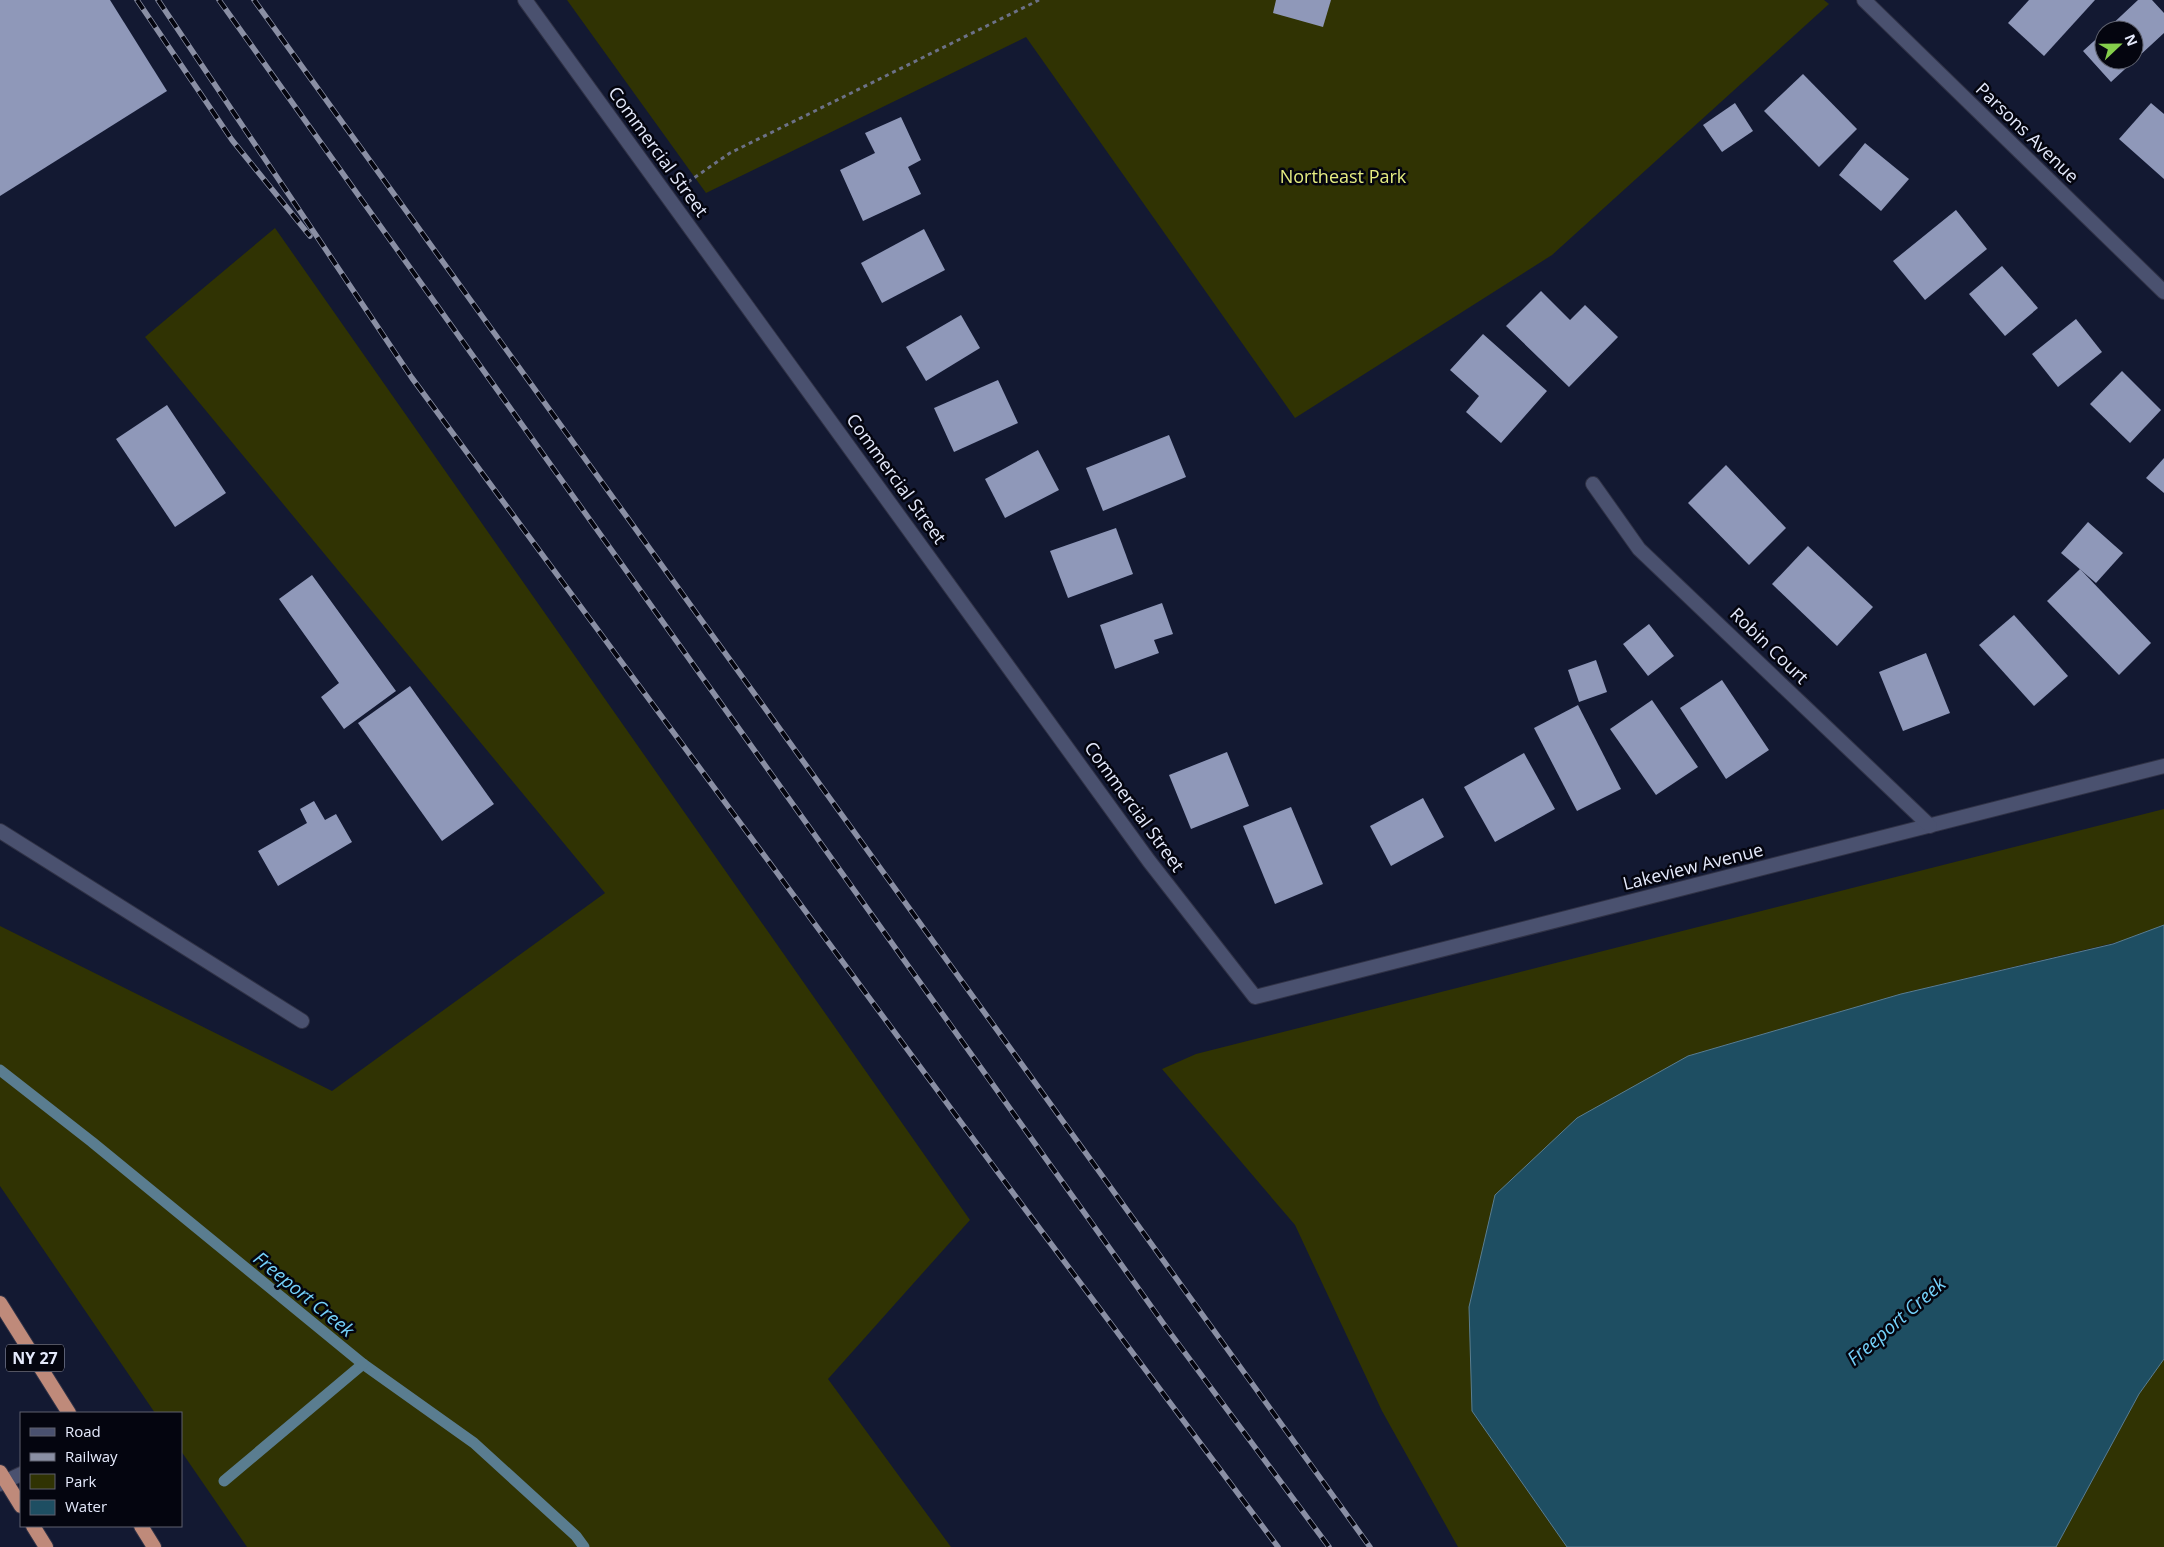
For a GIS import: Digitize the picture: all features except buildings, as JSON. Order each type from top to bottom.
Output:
[{"type":"highway","name":"NY 27","points":[[0,1303],[68,1412]]},
{"type":"highway","points":[[2,1479],[20,1505]]},
{"type":"highway","points":[[34,1527],[46,1547]]},
{"type":"highway","points":[[142,1527],[154,1547]]},
{"type":"street","name":"Commercial Street","points":[[525,0],[1149,861],[1240,978]]},
{"type":"street","name":"Parsons Avenue","points":[[1864,0],[2164,292]]},
{"type":"street","name":"Robin Court","points":[[1592,484],[1639,549],[1930,826]]},
{"type":"street","name":"Lakeview Avenue","points":[[1240,978],[1255,997],[2164,766]]},
{"type":"street","points":[[0,831],[302,1022]]},
{"type":"street","points":[[2,1479],[20,1474]]},
{"type":"path","points":[[667,196],[730,153],[1039,0]]},
{"type":"green space","name":"Northeast Park","points":[[567,0],[1824,0],[1829,4],[1552,255],[1295,418],[1026,37],[706,193]]},
{"type":"green space","points":[[275,228],[970,1220],[828,1379],[951,1547],[247,1547],[182,1452],[182,1412],[154,1412],[0,1186],[0,926],[332,1091],[605,893],[145,337]]},
{"type":"green space","points":[[2164,809],[2164,925],[2122,941],[1901,994],[1688,1056],[1472,1411],[1567,1547],[1458,1547],[1382,1411],[1295,1225],[1162,1069],[1196,1054]]},
{"type":"green space","points":[[2164,1356],[2164,1547],[2056,1547],[2139,1394]]},
{"type":"water","points":[[2164,925],[2164,1359],[2139,1394],[2056,1547],[1567,1547],[1472,1411],[1469,1307],[1495,1195],[1577,1118],[1688,1056],[1901,994],[2113,944]]},
{"type":"waterway","name":"Freeport Creek","points":[[0,1070],[92,1142],[363,1364],[474,1443],[576,1536],[584,1547]]},
{"type":"waterway","points":[[224,1481],[363,1364]]},
{"type":"railway","points":[[137,0],[232,140],[310,236]]},
{"type":"railway","points":[[158,0],[412,378],[1025,1209],[1278,1547]]},
{"type":"railway","points":[[219,0],[1168,1330],[1329,1547]]},
{"type":"railway","points":[[254,0],[1370,1547]]}]
